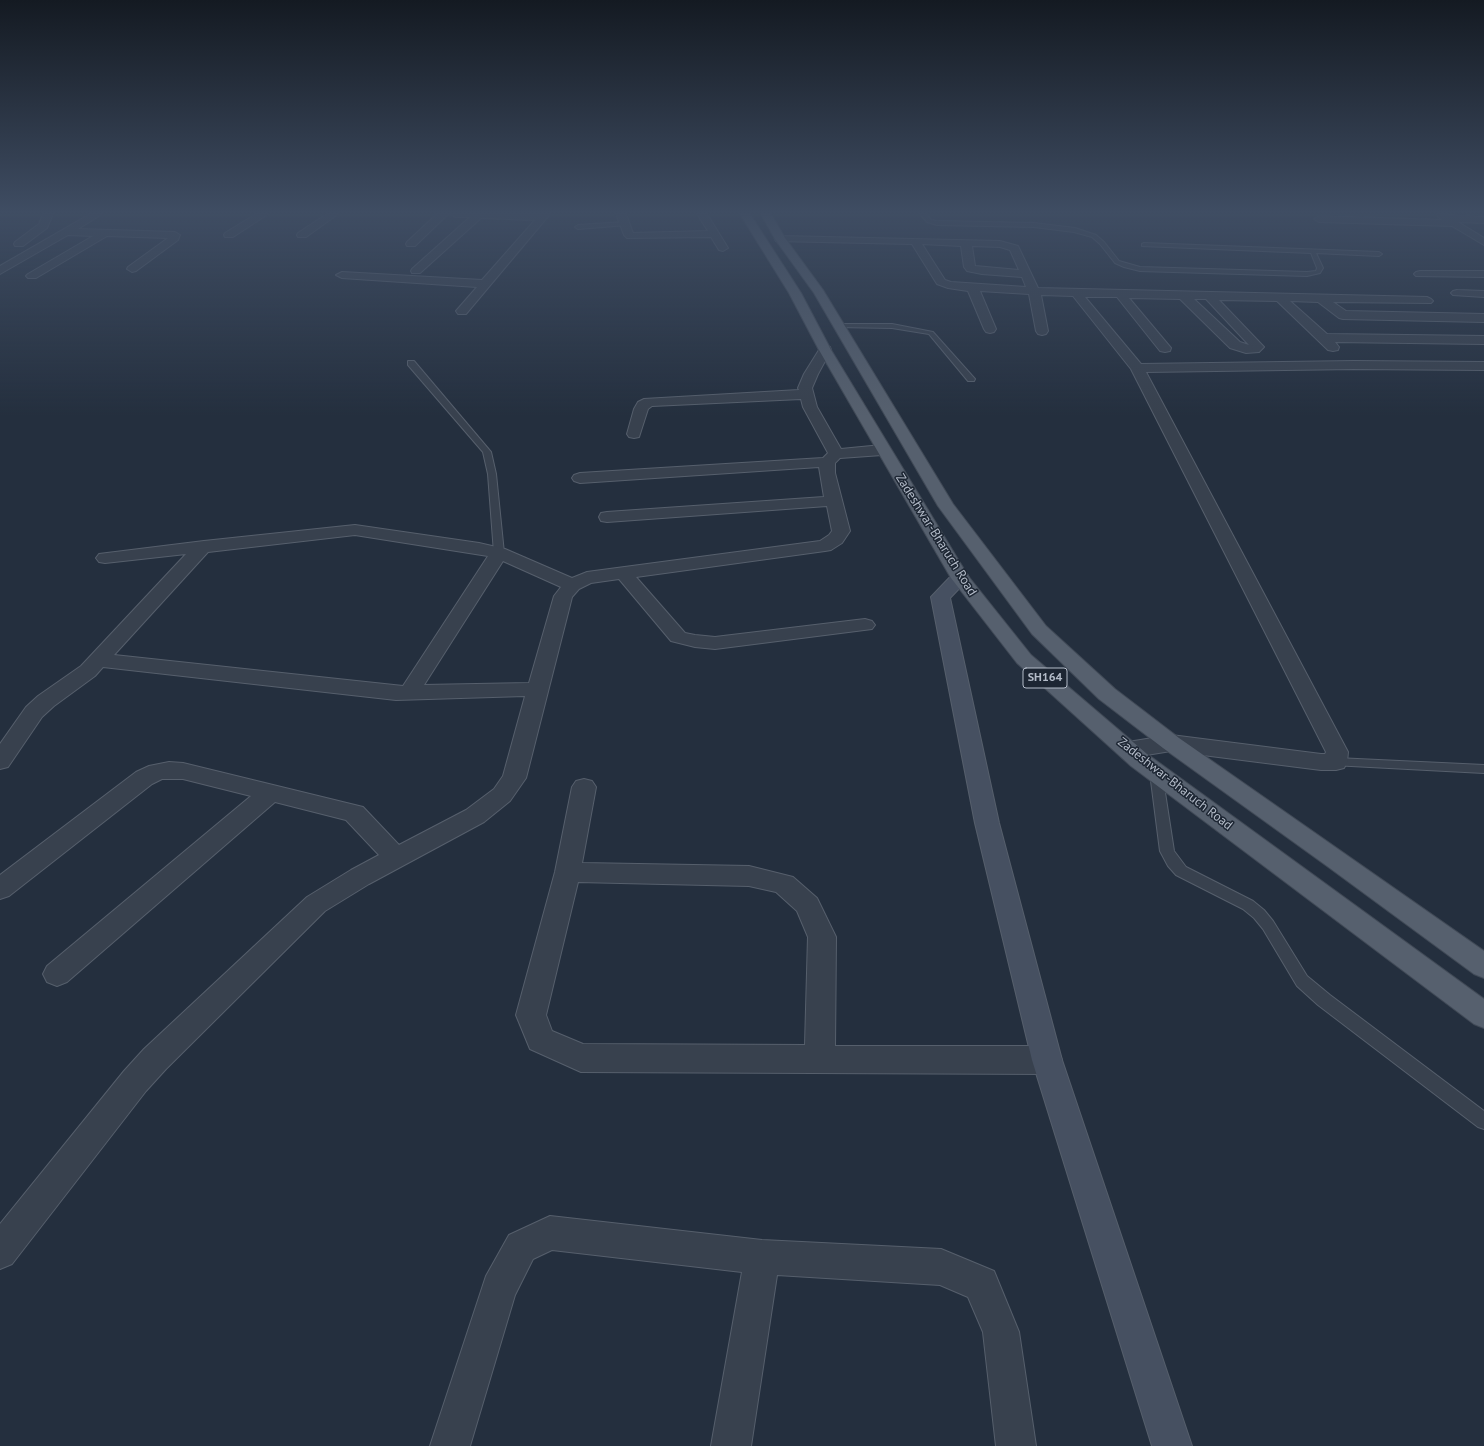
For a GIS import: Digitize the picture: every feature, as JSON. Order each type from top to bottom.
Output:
[{"type":"main road","name":"Zadeshwar-Bharuch Road","points":[[788,281],[882,450],[960,578],[1024,659],[1156,773],[1484,1016]]},
{"type":"main road","name":"Zadeshwar-Bharuch Road","points":[[811,281],[819,292],[946,506],[1039,630],[1107,694],[1171,743],[1330,854],[1484,966]]},
{"type":"street","points":[[445,281],[485,284]]},
{"type":"street","points":[[462,311],[487,281]]},
{"type":"street","points":[[942,281],[948,285],[973,288],[1076,293],[1321,300],[1427,301]]},
{"type":"street","points":[[1030,281],[1034,291],[1042,331]]},
{"type":"street","points":[[973,288],[990,329]]},
{"type":"street","points":[[1076,293],[1137,368],[1337,752],[1336,762],[1321,762],[1171,743],[1128,750]]},
{"type":"street","points":[[1457,293],[1484,294]]},
{"type":"street","points":[[1120,294],[1165,348]]},
{"type":"street","points":[[1184,296],[1235,345],[1246,349],[1254,349],[1258,347],[1210,297]]},
{"type":"street","points":[[1281,299],[1322,338],[1354,365]]},
{"type":"street","points":[[1321,300],[1343,315],[1484,318]]},
{"type":"street","points":[[1322,338],[1484,340]]},
{"type":"street","points":[[0,1252],[135,1081],[155,1059],[316,904],[360,877],[475,816],[502,795],[514,778],[563,596],[572,585],[587,578],[825,546],[836,539],[841,531],[827,473],[831,458],[810,407],[805,388],[811,374],[825,350]]},
{"type":"street","points":[[1137,368],[1354,365],[1484,366]]},
{"type":"street","points":[[634,434],[641,409],[643,405],[649,402],[807,394]]},
{"type":"street","points":[[580,478],[831,458],[882,450]]},
{"type":"street","points":[[607,517],[834,501]]},
{"type":"street","points":[[105,558],[354,530],[464,546],[499,553],[572,585]]},
{"type":"street","points":[[0,761],[34,712],[46,701],[88,671],[204,546]]},
{"type":"street","points":[[409,693],[499,553]]},
{"type":"street","points":[[623,573],[678,637],[695,641],[715,643],[865,625]]},
{"type":"street","points":[[960,578],[940,597],[987,823],[1047,1060],[1172,1446]]},
{"type":"street","points":[[99,660],[380,692],[409,693],[538,689]]},
{"type":"street","points":[[0,889],[144,778],[157,772],[169,770],[183,771],[354,813],[396,858]]},
{"type":"street","points":[[584,787],[568,872],[532,1015],[541,1040],[581,1058],[1047,1060]]},
{"type":"street","points":[[57,974],[270,792]]},
{"type":"street","points":[[568,872],[748,876],[784,884],[808,905],[822,937],[820,1058]]},
{"type":"street","points":[[450,1446],[499,1289],[521,1247],[550,1233],[762,1257],[941,1267],[981,1284],[1001,1332],[1016,1446]]},
{"type":"street","points":[[731,1446],[762,1257]]},
{"type":"lane","points":[[838,326],[892,326],[931,333],[971,379]]},
{"type":"lane","points":[[411,363],[487,452],[492,474],[499,553]]},
{"type":"lane","points":[[1336,762],[1484,769]]},
{"type":"lane","points":[[1156,773],[1167,851],[1173,862],[1181,871],[1248,905],[1259,914],[1268,924],[1302,981],[1324,1000],[1484,1121]]}]
